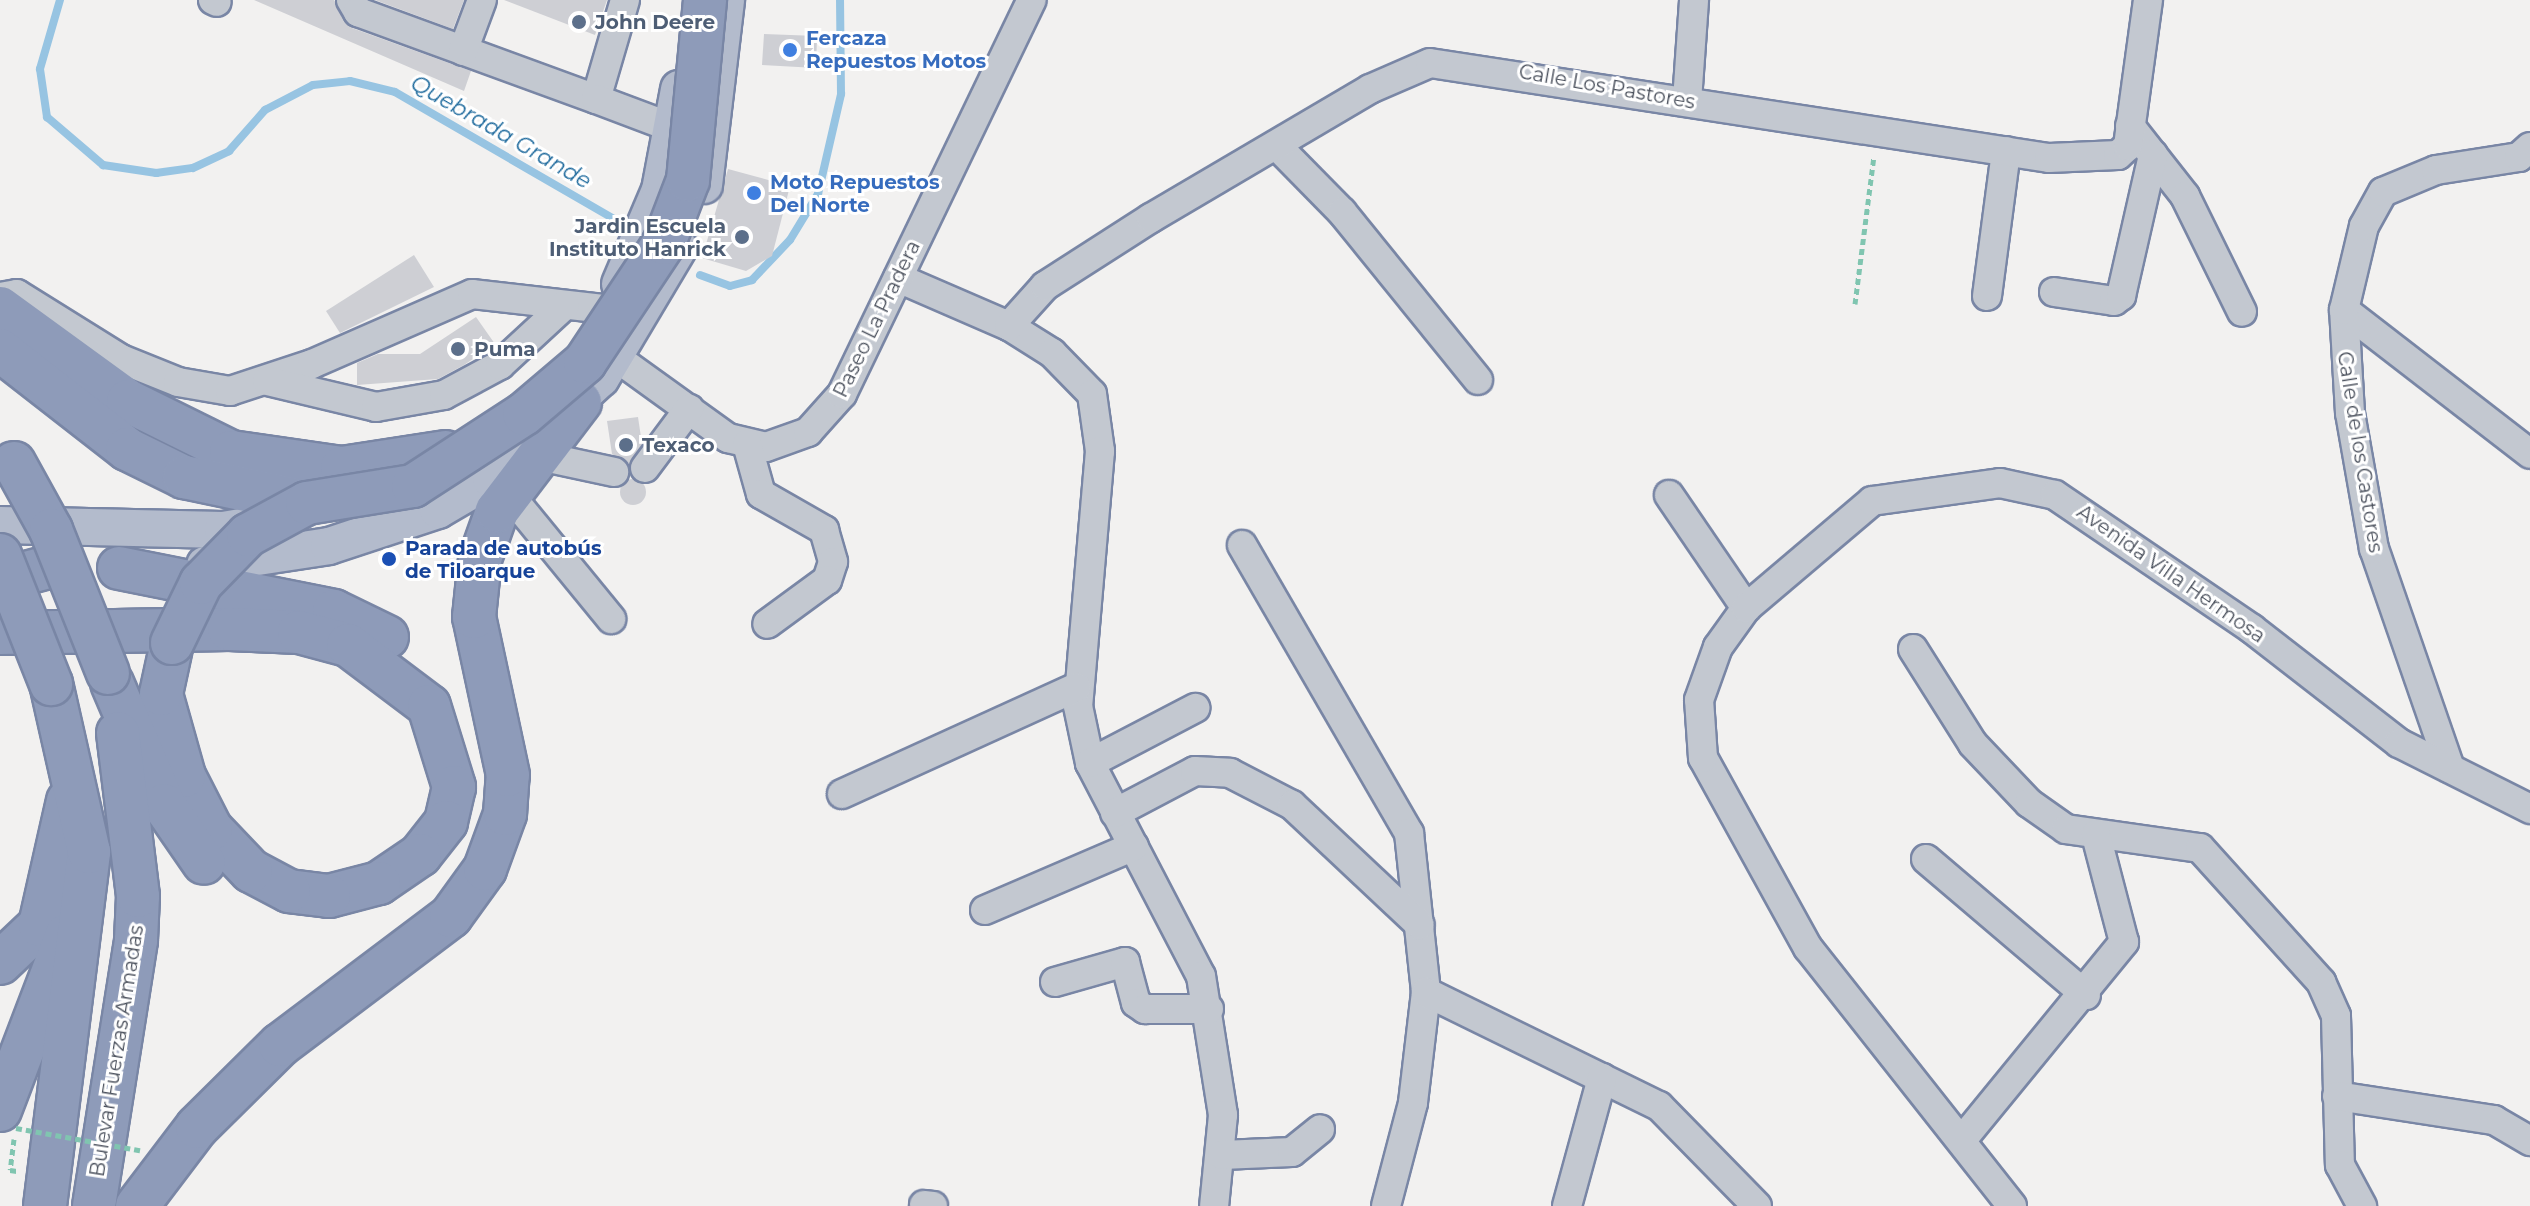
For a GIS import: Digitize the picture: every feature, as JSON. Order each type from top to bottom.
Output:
[{"type":"highway","points":[[0,350],[155,463],[243,494],[307,503],[413,486],[524,414],[585,362],[623,314],[664,243],[688,180],[718,6]]},
{"type":"highway","points":[[0,308],[128,401],[231,452],[342,468],[446,452]]},
{"type":"highway","points":[[137,1206],[197,1127],[280,1045],[451,916],[485,869],[505,814],[508,775],[474,617],[480,559],[508,493],[535,455],[580,402]]},
{"type":"highway","name":"Bulevar Fuerzas Armadas","points":[[7,454],[51,530],[110,678],[138,896],[94,1206]]},
{"type":"highway","points":[[0,633],[243,630],[348,645],[429,706],[454,787],[446,822],[420,855],[379,883],[329,896],[289,891],[251,871],[211,829],[184,776],[161,694],[172,643],[201,583],[248,535],[307,503]]},
{"type":"highway","points":[[0,555],[51,684],[69,745],[88,886],[45,1206]]},
{"type":"highway","points":[[0,580],[52,566]]},
{"type":"highway","points":[[110,678],[164,805],[208,868],[248,903],[319,924],[352,920],[443,866],[468,829],[475,791],[465,723],[427,668],[376,629],[275,595],[119,568]]},
{"type":"highway","points":[[0,929],[35,867],[69,745]]},
{"type":"highway","points":[[0,963],[40,925],[62,848],[69,745]]},
{"type":"highway","points":[[8,1119],[16,1054],[88,886]]},
{"type":"main road","points":[[0,525],[238,527],[296,518],[446,452],[519,398],[581,341],[629,270],[660,190],[673,128],[689,0]]},
{"type":"main road","points":[[0,565],[119,568],[277,559],[399,524],[491,479],[580,402],[617,358],[664,278],[704,183],[718,6]]},
{"type":"street","points":[[351,0],[358,12],[673,128]]},
{"type":"street","points":[[463,51],[482,0]]},
{"type":"street","points":[[596,99],[625,0]]},
{"type":"street","name":"Paseo La Pradera","points":[[747,444],[786,444],[828,415],[1032,0]]},
{"type":"street","points":[[1687,101],[1694,0]]},
{"type":"street","name":"Calle Los Pastores","points":[[1009,326],[1045,286],[1099,250],[1210,181],[1279,148],[1370,89],[1430,63],[2006,151],[2118,155],[2128,146],[2148,0]]},
{"type":"street","points":[[2130,126],[2185,196],[2242,312]]},
{"type":"street","name":"Calle de los Castores","points":[[2450,768],[2374,549],[2350,413],[2344,310],[2364,226],[2383,192],[2436,170],[2519,157],[2530,147]]},
{"type":"street","points":[[1279,148],[1342,212],[1478,380]]},
{"type":"street","points":[[1987,296],[2006,151]]},
{"type":"street","points":[[2054,292],[2114,301],[2121,296],[2153,155]]},
{"type":"street","points":[[898,278],[1009,326],[1075,372],[1101,421],[1077,687],[1090,763],[1115,813],[1183,929],[1209,1009],[1222,1155],[1214,1206]]},
{"type":"street","points":[[0,297],[17,294],[121,359],[178,382],[230,391],[267,381],[472,294],[603,309]]},
{"type":"street","points":[[267,381],[376,407],[444,395],[500,365],[565,305]]},
{"type":"street","points":[[2344,310],[2530,454]]},
{"type":"street","points":[[617,358],[689,409],[747,444],[761,494],[824,530],[833,562],[827,580],[767,624]]},
{"type":"street","points":[[645,468],[689,409]]},
{"type":"street","points":[[535,455],[614,472]]},
{"type":"street","name":"Avenida Villa Hermosa","points":[[2012,1206],[1808,948],[1703,758],[1699,700],[1718,647],[1746,608],[1872,501],[2000,483],[2055,495],[2228,612],[2399,743],[2530,809]]},
{"type":"street","points":[[508,493],[611,619]]},
{"type":"street","points":[[1669,495],[1746,608]]},
{"type":"street","points":[[1242,545],[1409,833],[1426,992],[1413,1103],[1386,1206]]},
{"type":"street","points":[[1913,649],[1973,744],[2029,803],[2066,829],[2096,835],[2151,836],[2200,848],[2321,982],[2336,1016],[2340,1165],[2362,1206]]},
{"type":"street","points":[[842,794],[1077,687]]},
{"type":"street","points":[[1090,763],[1195,708]]},
{"type":"street","points":[[1115,813],[1195,771],[1230,773],[1292,805],[1420,925]]},
{"type":"street","points":[[1962,1140],[2086,995],[2124,942],[2096,835]]},
{"type":"street","points":[[985,910],[1134,846]]},
{"type":"street","points":[[1926,859],[2086,995]]},
{"type":"street","points":[[1055,982],[1125,962],[1136,1003],[1145,1009],[1209,1009]]},
{"type":"street","points":[[1426,992],[1659,1106],[1757,1206]]},
{"type":"street","points":[[1567,1206],[1602,1078]]},
{"type":"street","points":[[2337,1096],[2494,1120],[2530,1141]]},
{"type":"street","points":[[1222,1155],[1292,1152],[1320,1129]]},
{"type":"path","points":[[1855,304],[1875,131]]},
{"type":"path","points":[[10,1170],[8,1119],[144,1151]]},
{"type":"building","points":[[254,0],[334,0],[352,28],[471,71],[464,91]]},
{"type":"building","points":[[375,0],[464,0],[453,29]]},
{"type":"building","name":"John Deere","points":[[504,0],[607,0],[595,35]]},
{"type":"building","name":"Fercaza Repuestos Motos","points":[[764,34],[817,36],[816,68],[762,65]]},
{"type":"building","name":"Jardin Escuela Instituto Hanrick","points":[[728,169],[790,186],[772,256],[746,271],[702,258]]},
{"type":"building","points":[[414,255],[434,287],[340,333],[326,311]]},
{"type":"building","name":"Puma","points":[[476,317],[495,344],[464,365],[438,379],[357,385],[357,363],[378,354],[420,354]]},
{"type":"building","points":[[638,417],[642,444],[629,464],[612,454],[607,421]]},
{"type":"building","points":[[633,479],[642,483],[646,492],[642,501],[633,505],[624,501],[620,492],[624,483]]},
{"type":"waterway","name":"Quebrada Grande","points":[[60,0],[40,69],[47,117],[103,165],[156,173],[193,168],[229,151],[265,110],[313,85],[350,81],[395,92],[621,223]]},
{"type":"waterway","name":"Quebrada Grande","points":[[700,275],[730,286],[752,280],[790,240],[818,194],[841,94],[840,0]]},
{"type":"place","name":"John Deere","points":[[579,22]]},
{"type":"place","name":"Fercaza Repuestos Motos","points":[[790,50]]},
{"type":"place","name":"Moto Repuestos Del Norte","points":[[754,193]]},
{"type":"place","name":"Jardin Escuela Instituto Hanrick","points":[[742,237]]},
{"type":"place","name":"Puma","points":[[458,349]]},
{"type":"place","name":"Texaco","points":[[626,445]]},
{"type":"place","name":"Parada de autobús de Tiloarque","points":[[389,559]]}]
